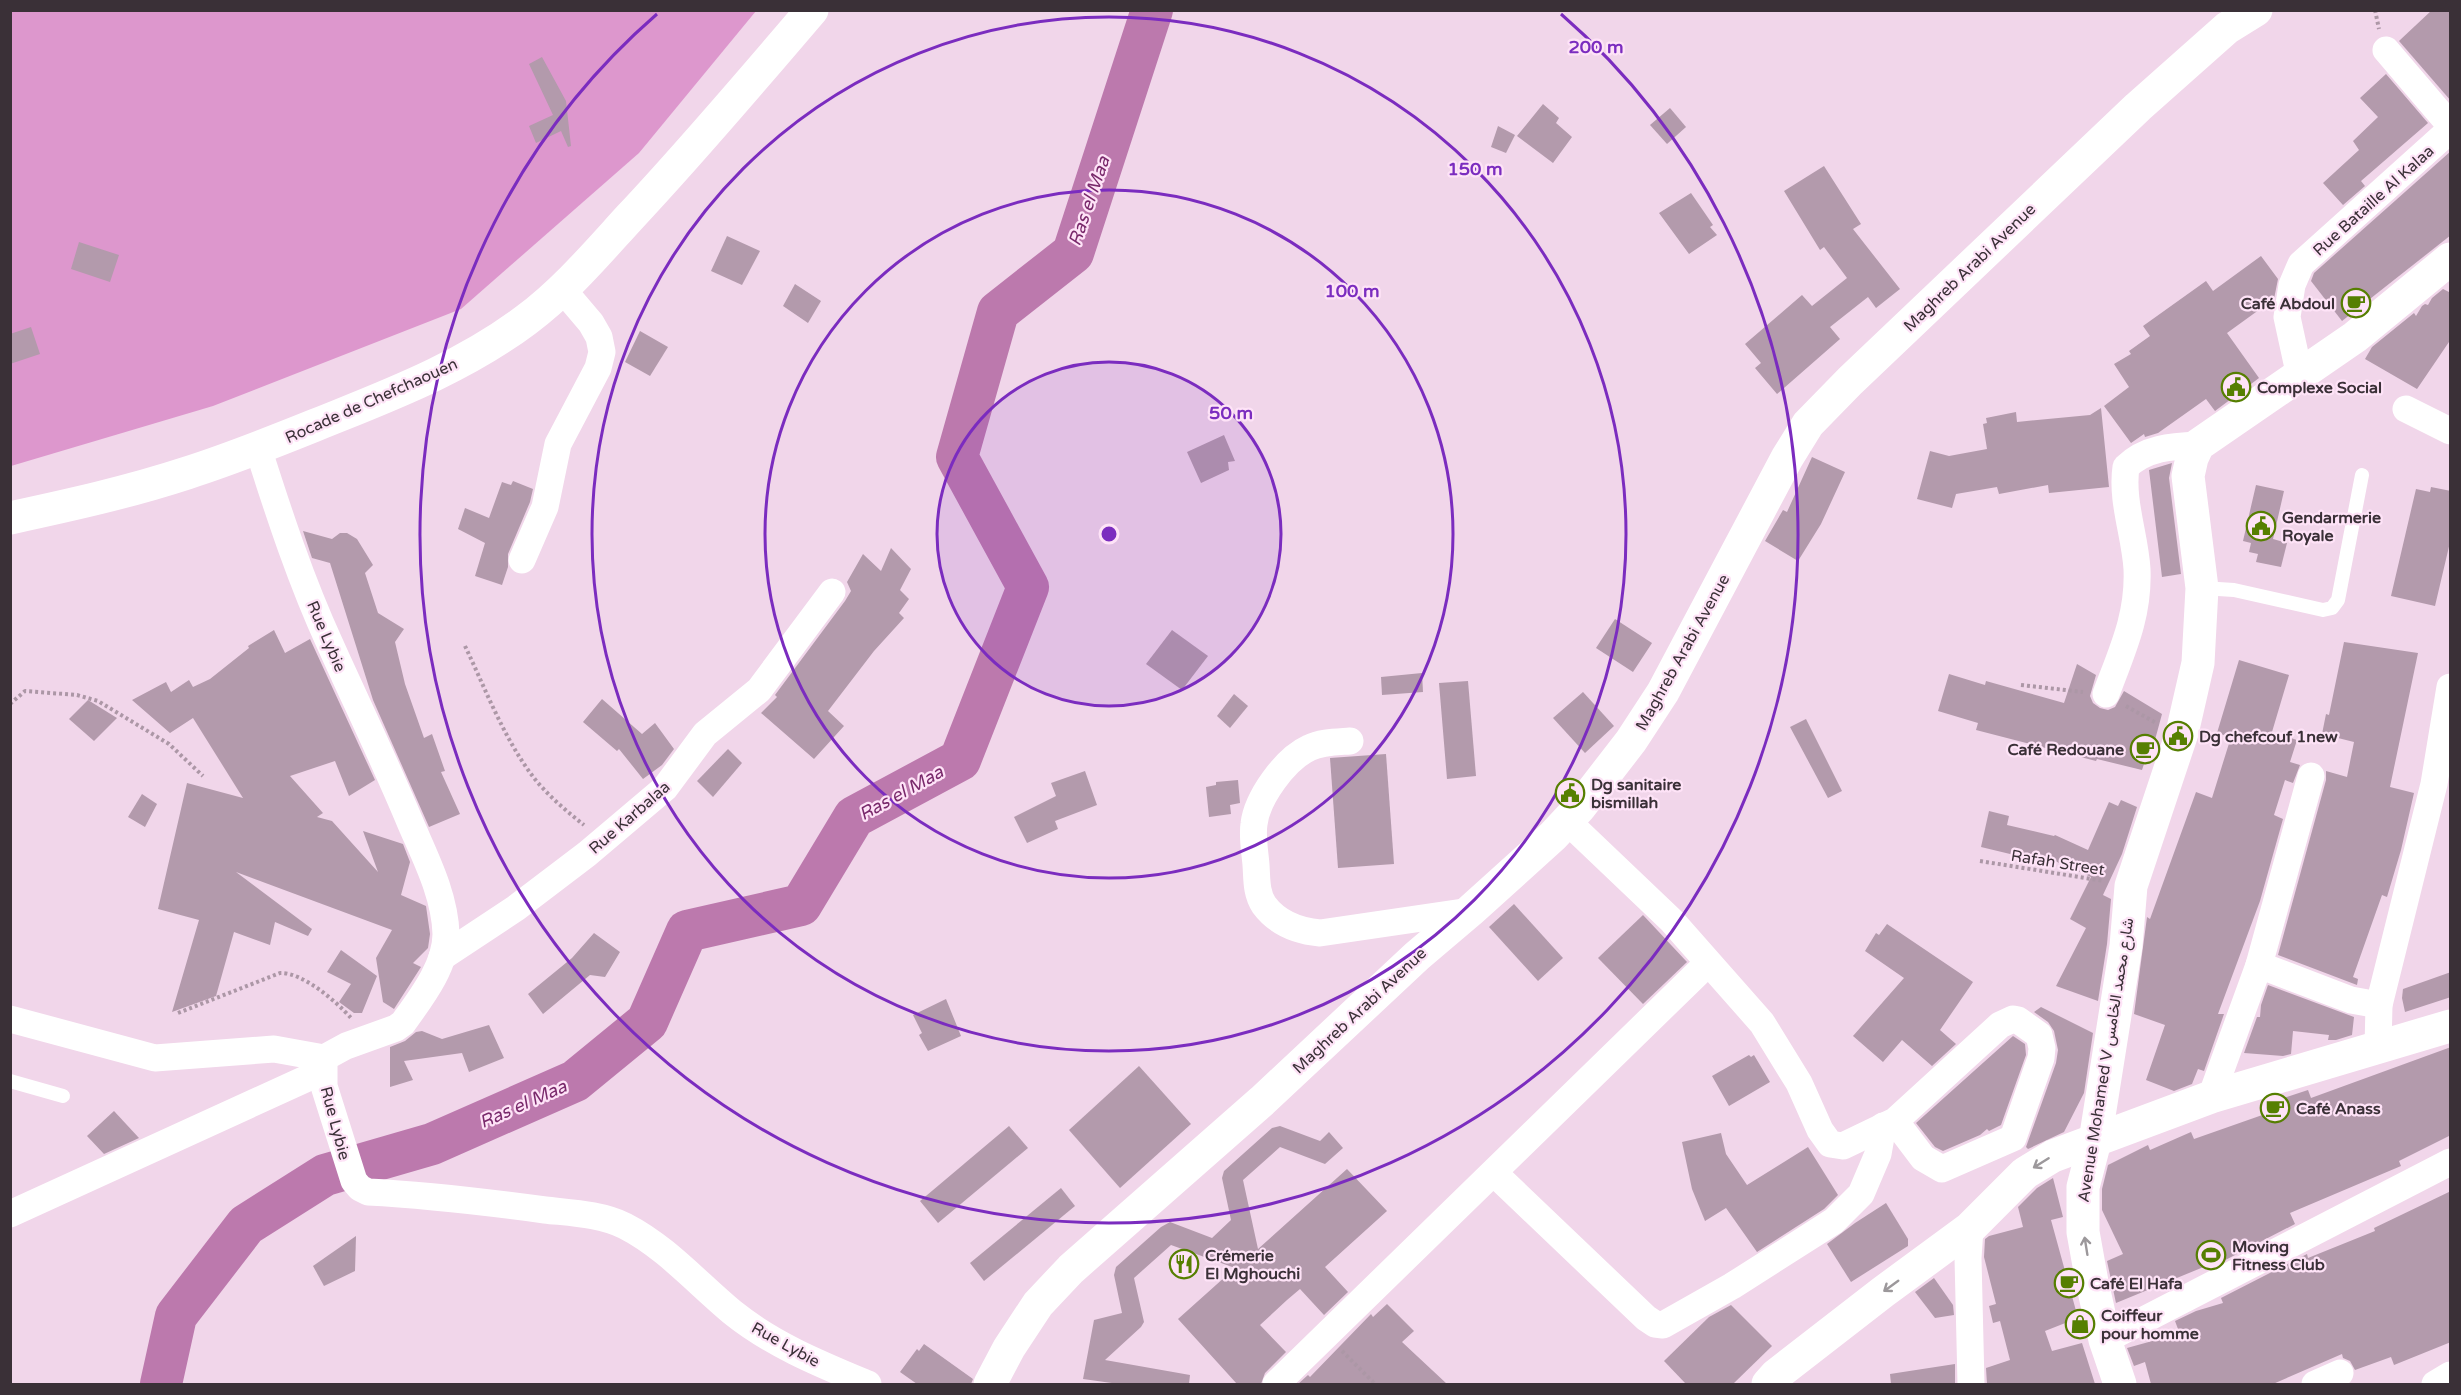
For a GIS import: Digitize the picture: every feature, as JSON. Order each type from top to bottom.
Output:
[{"type":"street","name":"Rocade de Chefchaouen","points":[[10,518],[95,500],[186,474],[388,396],[441,372],[487,346],[563,290],[680,164],[812,10]]},
{"type":"street","name":"Maghreb Arabi Avenue","points":[[990,1384],[1009,1348],[1038,1304],[1071,1269],[1262,1101],[1417,956],[1470,911],[1567,821],[1631,741],[1663,692],[1808,424],[1850,381],[2138,107],[2227,28],[2256,10]]},
{"type":"street","points":[[2386,50],[2451,125]]},
{"type":"street","name":"Rue Bataille Al Kalaa","points":[[2300,377],[2287,317],[2292,285],[2301,264],[2451,130]]},
{"type":"street","points":[[2106,694],[2135,613],[2137,566],[2124,483],[2126,467],[2144,453],[2177,446],[2198,445],[2355,337],[2451,259]]},
{"type":"street","points":[[522,560],[545,507],[558,444],[598,368],[602,352],[599,337],[591,323],[563,290]]},
{"type":"street","points":[[2406,409],[2451,431]]},
{"type":"street","name":"Avenue Mohamed V شارع محمد الخامس","points":[[2120,1384],[2105,1340],[2092,1282],[2081,1209],[2085,1172],[2095,1141],[2126,946],[2131,886],[2182,733],[2198,663],[2202,588],[2188,476],[2198,445]]},
{"type":"street","name":"Rue Lybie","points":[[258,448],[282,522],[329,642],[382,755],[436,886],[443,912],[446,936],[442,957],[435,974],[403,1023],[396,1028],[364,1039],[324,1072],[349,1171],[354,1181],[368,1192],[478,1201],[607,1219],[624,1225],[672,1259],[732,1311],[771,1340],[868,1384]]},
{"type":"street","name":"Rue Karbalaa","points":[[442,957],[516,908],[665,788],[705,734],[759,690],[832,592]]},
{"type":"street","points":[[2378,1047],[2379,1005],[2434,784],[2451,687]]},
{"type":"street","points":[[1350,741],[1324,743],[1309,748],[1294,757],[1270,784],[1261,799],[1253,826],[1258,895],[1265,906],[1286,924],[1302,931],[1320,933],[1470,911]]},
{"type":"street","points":[[2211,1097],[2259,965],[2311,776]]},
{"type":"street","points":[[1567,821],[1672,921],[1762,1023],[1799,1083],[1820,1130],[1830,1144],[1843,1146],[1889,1123],[2000,1025],[2013,1019],[2018,1020],[2039,1035],[2042,1048],[2041,1058],[2013,1138],[1942,1169],[1923,1158],[1889,1123]]},
{"type":"street","points":[[1276,1384],[1708,963]]},
{"type":"street","points":[[2259,965],[2351,1000],[2379,1005]]},
{"type":"street","points":[[10,1018],[155,1058],[274,1049],[324,1072]]},
{"type":"street","points":[[1768,1384],[1776,1375],[1883,1292],[1970,1228],[2025,1173],[2052,1156],[2211,1097],[2451,1026]]},
{"type":"street","points":[[10,1214],[324,1072]]},
{"type":"street","points":[[1494,1173],[1646,1318],[1654,1324],[1663,1326],[1732,1286],[1834,1221],[1861,1194],[1889,1123]]},
{"type":"street","points":[[2105,1340],[2451,1162]]},
{"type":"street","points":[[1970,1228],[1968,1258],[1971,1384]]},
{"type":"street","points":[[2315,1384],[2340,1372]]},
{"type":"street","points":[[2435,1384],[2451,1374]]},
{"type":"lane","points":[[2202,588],[2234,590],[2323,610],[2332,608],[2338,600],[2362,475]]},
{"type":"lane","points":[[10,1081],[63,1096]]},
{"type":"path","points":[[465,646],[502,724],[531,774],[564,809],[602,841]]},
{"type":"path","points":[[2021,685],[2106,694],[2172,732],[2182,733]]},
{"type":"path","points":[[10,704],[25,691],[89,697],[169,744],[203,776]]},
{"type":"path","name":"Rafah Street","points":[[1980,861],[2131,886]]},
{"type":"path","points":[[178,1013],[279,973],[289,973],[307,982],[345,1011],[364,1039]]},
{"type":"path","points":[[1326,1336],[1376,1384]]},
{"type":"shaded area","points":[[11,11],[756,11],[639,153],[461,309],[213,406],[11,466]]},
{"type":"building","points":[[2432,10],[2451,10],[2451,101],[2399,41]]},
{"type":"building","points":[[542,57],[566,101],[571,146],[568,147],[561,131],[536,143],[529,126],[553,115],[529,64]]},
{"type":"building","points":[[2386,74],[2428,123],[2361,181],[2365,186],[2343,205],[2323,183],[2359,150],[2353,141],[2378,117],[2360,98]]},
{"type":"building","points":[[1543,104],[1559,118],[1556,123],[1572,137],[1553,163],[1517,136]]},
{"type":"building","points":[[1670,108],[1686,127],[1667,144],[1650,125]]},
{"type":"building","points":[[1498,126],[1515,135],[1506,153],[1491,147]]},
{"type":"building","points":[[2451,151],[2451,235],[2342,321],[2311,281],[2314,273]]},
{"type":"building","points":[[1824,166],[1861,224],[1853,229],[1900,289],[1876,308],[1868,297],[1830,327],[1840,339],[1777,394],[1755,368],[1761,363],[1745,344],[1802,295],[1812,306],[1847,278],[1824,247],[1820,250],[1784,191]]},
{"type":"building","points":[[1691,193],[1713,225],[1710,227],[1717,235],[1689,254],[1659,213]]},
{"type":"building","points":[[727,236],[760,251],[742,285],[711,271]]},
{"type":"building","points":[[79,242],[119,255],[110,282],[71,269]]},
{"type":"building","points":[[2261,256],[2278,279],[2274,299],[2227,333],[2259,378],[2215,411],[2206,399],[2158,433],[2145,437],[2144,434],[2131,443],[2104,406],[2129,387],[2114,364],[2131,354],[2129,351],[2150,336],[2143,326],[2206,281],[2213,291]]},
{"type":"building","points":[[795,284],[821,301],[808,323],[783,306]]},
{"type":"building","points":[[2443,289],[2451,293],[2451,339],[2417,389],[2365,359],[2372,347],[2414,313],[2416,316],[2422,306],[2428,305],[2432,298]]},
{"type":"building","points":[[31,327],[40,354],[10,364],[10,334]]},
{"type":"building","points":[[640,331],[668,347],[650,376],[625,362]]},
{"type":"building","points":[[2101,408],[2109,487],[2049,493],[2048,485],[1999,494],[1997,487],[1956,494],[1952,508],[1917,499],[1930,451],[1949,456],[1987,449],[1983,424],[1987,423],[1986,418],[2016,412],[2017,422],[2090,415]]},
{"type":"building","points":[[1224,435],[1235,461],[1228,462],[1229,470],[1201,483],[1187,452]]},
{"type":"building","points":[[1812,457],[1845,472],[1821,524],[1798,561],[1765,541],[1783,510],[1787,512]]},
{"type":"building","points":[[2172,463],[2169,478],[2181,574],[2162,577],[2149,470]]},
{"type":"building","points":[[513,481],[533,489],[530,502],[508,554],[508,567],[502,585],[475,576],[485,543],[458,529],[465,508],[489,518],[502,482],[511,485]]},
{"type":"building","points":[[2256,485],[2284,491],[2273,539],[2287,543],[2281,567],[2256,562],[2258,554],[2249,552],[2251,543],[2243,541]]},
{"type":"building","points":[[2431,487],[2451,491],[2451,538],[2435,606],[2391,596],[2416,489],[2430,492]]},
{"type":"building","points":[[303,531],[332,539],[340,533],[347,533],[357,539],[373,565],[365,573],[378,613],[404,629],[395,642],[405,684],[424,738],[432,734],[445,771],[441,772],[460,814],[429,827],[373,700],[330,563],[312,558]]},
{"type":"building","points":[[891,548],[911,569],[900,590],[909,599],[899,613],[904,618],[874,651],[828,711],[844,726],[814,759],[761,713],[777,697],[775,695],[845,601],[851,591],[847,582],[863,554],[881,571]]},
{"type":"building","points":[[1615,619],[1652,643],[1633,672],[1596,648]]},
{"type":"building","points":[[274,630],[285,653],[310,639],[375,780],[349,796],[335,761],[290,776],[323,813],[317,817],[332,821],[378,872],[363,831],[403,844],[410,862],[401,895],[426,906],[430,934],[428,948],[413,963],[421,967],[394,1009],[383,1002],[376,958],[392,930],[236,872],[312,929],[308,936],[275,922],[270,945],[234,932],[216,996],[172,1012],[199,920],[158,909],[187,783],[243,798],[193,718],[170,733],[132,700],[166,682],[171,692],[189,680],[193,687],[210,679],[249,648],[248,646]]},
{"type":"building","points":[[1172,630],[1208,656],[1182,690],[1146,664]]},
{"type":"building","points":[[2344,642],[2418,653],[2390,787],[2414,793],[2387,897],[2382,895],[2353,977],[2358,979],[2357,985],[2278,955],[2326,780],[2326,771],[2347,777],[2354,742],[2322,734],[2326,714],[2329,715]]},
{"type":"building","points":[[2239,660],[2289,675],[2272,732],[2297,740],[2290,762],[2300,765],[2293,783],[2285,780],[2274,815],[2283,819],[2260,901],[2218,1014],[2224,1014],[2204,1071],[2198,1069],[2192,1084],[2174,1091],[2146,1080],[2165,1025],[2134,1014],[2147,917],[2150,919],[2196,792],[2212,798],[2231,737],[2217,733]]},
{"type":"building","points":[[2077,664],[2096,675],[2090,696],[2093,703],[2100,708],[2108,710],[2115,707],[2124,691],[2162,714],[2149,762],[2145,761],[2142,770],[2097,759],[2096,761],[1976,730],[1978,723],[1938,711],[1949,674],[1985,685],[1986,681],[2064,703]]},
{"type":"building","points":[[1422,673],[1423,692],[1382,695],[1381,677]]},
{"type":"building","points":[[1468,681],[1476,776],[1447,779],[1439,683]]},
{"type":"building","points":[[1583,692],[1614,726],[1585,753],[1553,718]]},
{"type":"building","points":[[1234,694],[1248,706],[1230,728],[1217,716]]},
{"type":"building","points":[[602,699],[642,734],[655,723],[674,749],[662,765],[643,779],[619,749],[617,751],[583,722]]},
{"type":"building","points":[[88,700],[117,718],[94,741],[69,719]]},
{"type":"building","points":[[1806,719],[1842,791],[1828,798],[1790,727]]},
{"type":"building","points":[[728,749],[742,763],[713,797],[697,781]]},
{"type":"building","points":[[1386,754],[1394,864],[1338,868],[1330,758]]},
{"type":"building","points":[[1085,771],[1097,805],[1055,821],[1058,829],[1027,843],[1014,817],[1056,796],[1051,783]]},
{"type":"building","points":[[1238,780],[1240,803],[1230,805],[1231,814],[1209,817],[1206,787],[1216,785],[1216,782]]},
{"type":"building","points":[[142,794],[157,804],[145,827],[128,817]]},
{"type":"building","points":[[2121,800],[2137,807],[2122,854],[2103,895],[2111,899],[2098,1001],[2056,986],[2086,928],[2070,919],[2091,877],[2037,853],[2035,860],[1981,847],[1989,811],[2009,816],[2007,825],[2055,835],[2088,850],[2109,802],[2118,806]]},
{"type":"building","points":[[1514,904],[1563,958],[1538,981],[1489,927]]},
{"type":"building","points":[[1643,915],[1687,962],[1643,1004],[1598,958]]},
{"type":"building","points":[[1887,924],[1973,982],[1940,1030],[1956,1044],[1932,1066],[1902,1040],[1883,1062],[1853,1036],[1904,978],[1865,951],[1876,933],[1879,935]]},
{"type":"building","points":[[594,933],[620,952],[605,977],[590,975],[543,1014],[528,994],[572,958]]},
{"type":"building","points":[[341,950],[377,976],[362,1013],[354,1013],[339,1002],[351,984],[327,972]]},
{"type":"building","points":[[2451,972],[2451,997],[2405,1012],[2403,989]]},
{"type":"building","points":[[2268,985],[2354,1017],[2352,1035],[2328,1040],[2329,1035],[2293,1031],[2291,1054],[2283,1056],[2244,1053],[2257,1017],[2260,1017],[2261,1005]]},
{"type":"building","points":[[946,999],[961,1036],[928,1051],[919,1035],[922,1033],[913,1015]]},
{"type":"building","points":[[2041,1007],[2093,1033],[2084,1093],[2064,1132],[2028,1149],[2026,1147],[2056,1063],[2058,1050],[2054,1031],[2048,1022],[2034,1012]]},
{"type":"building","points":[[489,1025],[504,1058],[469,1072],[462,1053],[404,1061],[413,1080],[390,1087],[390,1047],[405,1041],[416,1032],[422,1031],[442,1039]]},
{"type":"building","points":[[2013,1036],[2025,1044],[2026,1055],[2001,1125],[1989,1131],[1987,1129],[1980,1135],[1943,1151],[1935,1147],[1916,1123]]},
{"type":"building","points":[[2451,1047],[2451,1135],[2399,1161],[2401,1166],[2290,1213],[2295,1224],[2208,1269],[2206,1266],[2116,1303],[2107,1261],[2123,1254],[2102,1210],[2102,1189],[2108,1165],[2148,1145],[2150,1150],[2191,1132],[2194,1139],[2268,1113],[2265,1104],[2308,1090],[2311,1098]]},
{"type":"building","points":[[1749,1055],[1751,1057],[1754,1055],[1770,1082],[1729,1106],[1712,1076]]},
{"type":"building","points":[[1139,1066],[1191,1124],[1120,1188],[1069,1130]]},
{"type":"building","points":[[114,1111],[139,1138],[104,1154],[87,1136]]},
{"type":"building","points":[[1009,1126],[1028,1148],[938,1223],[920,1201]]},
{"type":"building","points":[[1280,1126],[1320,1141],[1329,1132],[1343,1148],[1325,1164],[1280,1147],[1243,1180],[1258,1249],[1347,1169],[1387,1211],[1325,1267],[1348,1292],[1324,1315],[1300,1289],[1260,1325],[1286,1352],[1265,1373],[1261,1384],[1237,1384],[1178,1319],[1235,1268],[1171,1245],[1134,1278],[1144,1322],[1105,1360],[1190,1375],[1189,1384],[1119,1384],[1083,1379],[1094,1320],[1122,1313],[1114,1275],[1116,1267],[1161,1227],[1170,1222],[1212,1238],[1231,1220],[1222,1178],[1224,1171],[1272,1128]]},
{"type":"building","points":[[1721,1133],[1726,1154],[1747,1185],[1808,1147],[1838,1195],[1824,1209],[1757,1252],[1726,1208],[1705,1221],[1692,1189],[1682,1142]]},
{"type":"building","points":[[2053,1178],[2063,1217],[2051,1220],[2078,1318],[2045,1331],[2052,1351],[2082,1343],[2095,1384],[1987,1384],[1986,1368],[2010,1360],[2000,1321],[1993,1323],[1989,1306],[1996,1304],[1984,1257],[1985,1239],[2023,1227],[2018,1207],[2037,1188]]},
{"type":"building","points":[[1061,1188],[1075,1206],[984,1281],[970,1263]]},
{"type":"building","points":[[2451,1191],[2451,1342],[2394,1365],[2391,1357],[2355,1370],[2342,1354],[2273,1384],[2151,1384],[2145,1362],[2134,1366],[2127,1348],[2174,1335],[2173,1331],[2178,1329],[2175,1321],[2196,1311],[2223,1303],[2221,1298],[2307,1254],[2308,1258],[2375,1231],[2374,1228]]},
{"type":"building","points":[[1886,1203],[1908,1239],[1908,1246],[1851,1282],[1827,1244]]},
{"type":"building","points":[[356,1236],[355,1271],[324,1286],[313,1266]]},
{"type":"building","points":[[1934,1278],[1953,1305],[1954,1315],[1935,1318],[1915,1292]]},
{"type":"building","points":[[1387,1304],[1414,1331],[1402,1342],[1447,1384],[1298,1384],[1308,1375],[1310,1377],[1371,1314],[1373,1317]]},
{"type":"building","points":[[1731,1305],[1772,1346],[1733,1384],[1686,1384],[1664,1361],[1709,1317]]},
{"type":"building","points":[[924,1344],[973,1379],[971,1384],[917,1384],[900,1372],[917,1349],[919,1351]]},
{"type":"building","points":[[1955,1364],[1955,1384],[1891,1384],[1890,1374]]},
{"type":"waterway","name":"Ras el Maa","points":[[161,1384],[176,1316],[246,1225],[325,1175],[432,1144],[575,1081],[647,1022],[687,931],[801,905],[854,817],[960,760],[1028,587],[957,457],[998,312],[1073,253],[1152,10]]},
{"type":"place","name":"Café Abdoul","points":[[2356,303]]},
{"type":"place","name":"Complexe Social","points":[[2236,387]]},
{"type":"place","name":"Gendarmerie Royale","points":[[2261,526]]},
{"type":"place","name":"Dg chefcouf 1new","points":[[2178,736]]},
{"type":"place","name":"Café Redouane","points":[[2145,749]]},
{"type":"place","name":"Dg sanitaire bismillah","points":[[1570,793]]},
{"type":"place","name":"Café Anass","points":[[2275,1108]]},
{"type":"place","name":"Moving Fitness Club","points":[[2211,1255]]},
{"type":"place","name":"Crémerie El Mghouchi","points":[[1184,1264]]},
{"type":"place","name":"Café El Hafa","points":[[2069,1283]]},
{"type":"place","name":"Coiffeur pour homme","points":[[2080,1324]]}]
